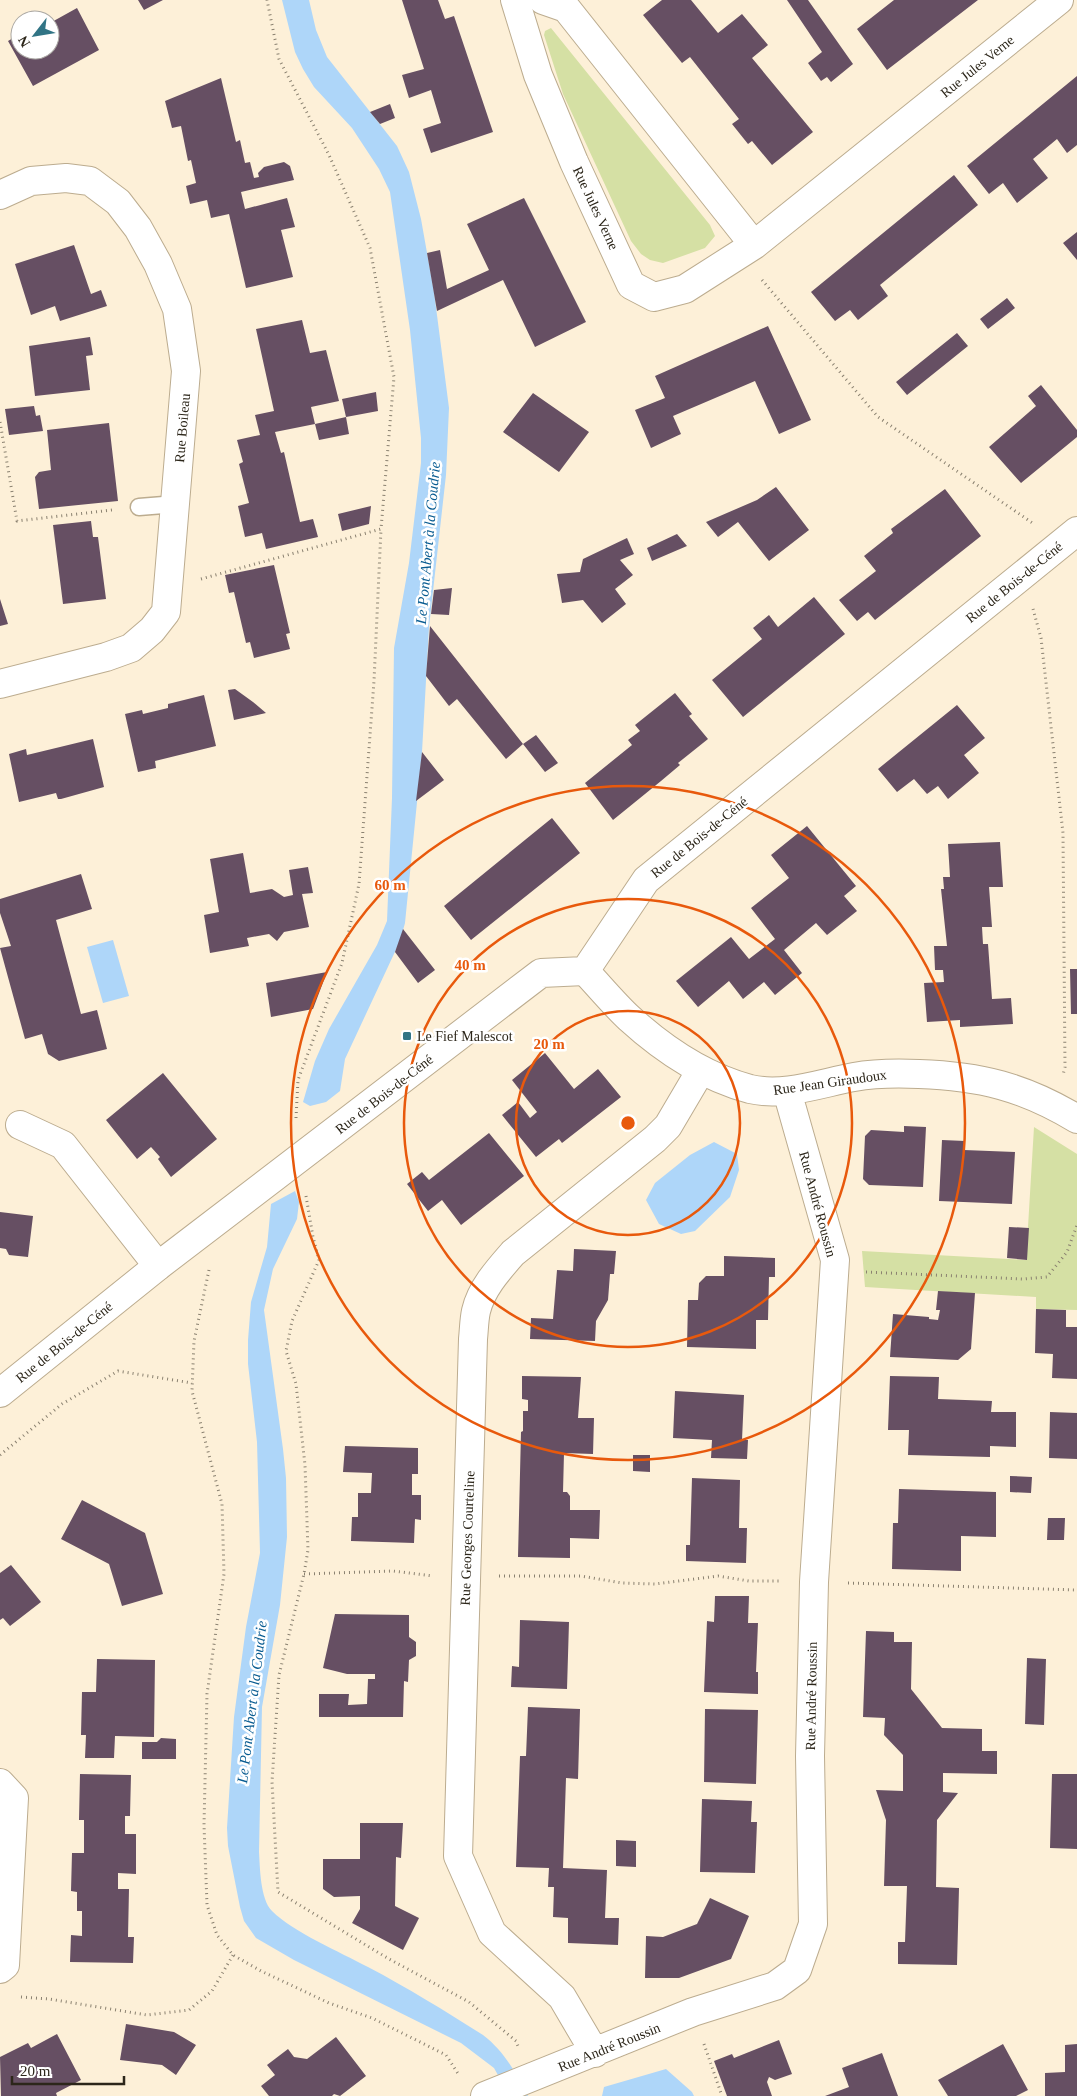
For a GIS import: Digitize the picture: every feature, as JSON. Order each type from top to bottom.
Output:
[{"type":"street","name":"Rue Jules Verne","points":[[515,0],[538,75],[574,162],[631,285],[654,297],[685,289],[754,245],[1059,0]]},
{"type":"street","points":[[543,0],[566,8],[754,245]]},
{"type":"street","name":"Rue Boileau","points":[[0,195],[31,181],[66,178],[90,181],[118,202],[138,228],[158,264],[177,309],[186,371],[166,612],[152,630],[131,648],[106,658],[0,684]]},
{"type":"street","name":"Rue de Bois-de-Céné","points":[[0,1393],[158,1266],[541,973],[585,971],[646,880],[1069,538]]},
{"type":"street","name":"Rue Jean Giraudoux","points":[[585,971],[628,1017],[649,1034],[701,1070],[728,1082],[751,1089],[771,1092],[787,1091],[857,1076],[889,1073],[957,1075],[998,1083],[1054,1105],[1077,1119]]},
{"type":"street","name":"Rue Georges Courteline","points":[[596,2053],[562,1997],[492,1933],[458,1856],[473,1339],[476,1310],[495,1274],[512,1253],[668,1126],[701,1070]]},
{"type":"street","name":"Rue André Roussin","points":[[486,2096],[596,2053],[693,2012],[774,1986],[797,1970],[813,1924],[810,1756],[814,1582],[835,1260],[787,1091]]},
{"type":"street","points":[[20,1125],[63,1144],[158,1266]]},
{"type":"street","points":[[0,1783],[14,1798],[4,1964],[0,1969]]},
{"type":"lane","points":[[139,507],[176,504]]},
{"type":"path","points":[[267,0],[280,59],[329,155],[370,248],[394,377],[381,529],[374,681],[359,884],[342,963],[298,1080],[295,1116],[317,1145],[306,1190],[313,1237],[319,1260],[292,1321],[286,1351],[296,1384],[305,1465],[308,1550],[304,1574],[279,1674],[272,1782],[278,1892],[389,1959],[469,2002],[516,2041],[532,2078]]},
{"type":"path","points":[[754,245],[754,271],[878,417],[1020,514],[1069,538]]},
{"type":"path","points":[[0,422],[17,521],[139,507]]},
{"type":"path","points":[[169,587],[381,529]]},
{"type":"path","points":[[1023,575],[1041,638],[1063,832],[1065,1068],[1054,1105]]},
{"type":"path","points":[[834,1270],[1023,1279],[1047,1277],[1067,1252],[1077,1224]]},
{"type":"path","points":[[203,1232],[209,1267],[194,1340],[192,1391],[222,1504],[224,1574],[207,1694],[204,1825],[207,1905],[216,1934],[233,1955],[329,2003],[372,2018],[446,2055],[461,2080]]},
{"type":"path","points":[[1072,1238],[1077,1236]]},
{"type":"path","points":[[0,1455],[62,1404],[118,1371],[192,1383]]},
{"type":"path","points":[[304,1574],[393,1571],[435,1577],[581,1576],[622,1583],[655,1584],[718,1576],[749,1581],[1077,1590]]},
{"type":"path","points":[[20,1997],[49,1999],[147,2015],[188,2010],[212,1991],[233,1955]]},
{"type":"path","points":[[693,2012],[722,2096]]},
{"type":"green space","points":[[551,28],[710,225],[715,236],[705,248],[663,263],[650,260],[641,254],[631,241],[563,94],[544,35],[545,31]]},
{"type":"green space","points":[[1034,1127],[1077,1154],[1077,1310],[1036,1309],[1036,1297],[865,1287],[862,1251],[1026,1260]]},
{"type":"water","name":"Le Pont Abert à la Coudrie","points":[[282,0],[309,0],[316,30],[327,57],[397,146],[409,172],[421,219],[434,292],[449,408],[446,475],[429,627],[422,752],[405,923],[400,941],[345,1059],[340,1091],[326,1102],[310,1106],[303,1102],[315,1061],[329,1029],[377,945],[387,921],[392,798],[394,648],[409,563],[421,463],[421,438],[410,330],[390,192],[379,169],[352,128],[314,87],[303,69],[295,52]]},
{"type":"water","points":[[113,940],[129,996],[103,1003],[87,947]]},
{"type":"water","points":[[714,1142],[737,1154],[739,1170],[730,1197],[695,1231],[681,1234],[659,1224],[646,1200],[655,1183],[690,1155]]},
{"type":"water","name":"Le Pont Abert à la Coudrie","points":[[295,1191],[299,1202],[297,1219],[273,1269],[264,1310],[286,1478],[287,1537],[280,1605],[262,1707],[259,1852],[260,1874],[265,1899],[272,1911],[292,1926],[398,1983],[483,2035],[503,2055],[528,2096],[505,2096],[494,2068],[461,2043],[294,1960],[256,1938],[244,1921],[240,1907],[228,1846],[227,1828],[234,1717],[246,1627],[260,1553],[257,1442],[248,1364],[248,1340],[251,1302],[267,1247],[271,1204]]},
{"type":"water","points":[[666,2069],[694,2096],[602,2096],[604,2087]]},
{"type":"building","points":[[138,0],[163,0],[144,10]]},
{"type":"building","points":[[402,0],[438,0],[445,19],[454,16],[493,132],[431,153],[423,129],[441,123],[431,90],[409,98],[402,75],[424,69]]},
{"type":"building","points":[[662,0],[691,0],[718,33],[742,14],[768,45],[752,58],[813,132],[772,165],[752,141],[748,144],[732,124],[739,119],[690,57],[682,63],[643,15]]},
{"type":"building","points":[[787,0],[808,0],[853,64],[831,82],[827,77],[821,81],[808,63],[822,52]]},
{"type":"building","points":[[894,0],[978,0],[887,70],[857,29]]},
{"type":"building","points":[[77,8],[99,50],[33,86],[19,60],[60,60],[60,17]]},
{"type":"building","points":[[1077,76],[1077,145],[1067,153],[1057,139],[1033,159],[1048,178],[1017,203],[1003,183],[989,194],[967,166]]},
{"type":"building","points":[[221,78],[236,142],[240,140],[245,163],[250,162],[254,178],[259,177],[258,173],[264,167],[284,162],[290,166],[294,180],[241,192],[245,209],[287,198],[295,227],[281,230],[293,277],[246,288],[229,214],[211,218],[207,200],[190,204],[186,186],[196,183],[191,160],[188,161],[181,126],[172,128],[165,101]]},
{"type":"building","points":[[390,104],[395,118],[380,124],[370,112]]},
{"type":"building","points":[[954,175],[978,205],[880,285],[888,296],[858,320],[850,310],[835,321],[811,292]]},
{"type":"building","points":[[524,198],[586,322],[535,347],[503,280],[437,311],[427,253],[440,250],[447,289],[489,270],[467,224]]},
{"type":"building","points":[[1077,232],[1077,260],[1063,243]]},
{"type":"building","points":[[74,245],[91,294],[101,290],[107,306],[60,321],[55,306],[31,315],[15,264]]},
{"type":"building","points":[[1007,298],[1015,308],[988,329],[980,319]]},
{"type":"building","points":[[302,320],[310,353],[326,350],[339,401],[311,407],[315,424],[275,432],[281,453],[284,452],[300,522],[313,519],[318,537],[266,549],[262,533],[245,537],[238,506],[249,503],[239,464],[243,462],[237,440],[260,435],[255,415],[274,411],[256,329]]},
{"type":"building","points":[[768,326],[811,420],[779,434],[755,381],[673,416],[681,434],[651,448],[635,410],[665,398],[655,376]]},
{"type":"building","points":[[957,333],[968,346],[907,395],[896,382]]},
{"type":"building","points":[[90,337],[93,355],[86,356],[90,390],[35,396],[29,346]]},
{"type":"building","points":[[1041,385],[1077,430],[1077,437],[1021,483],[989,447],[1036,406],[1028,396]]},
{"type":"building","points":[[376,392],[378,411],[346,417],[342,399]]},
{"type":"building","points":[[533,393],[589,432],[559,472],[503,432]]},
{"type":"building","points":[[34,406],[36,416],[40,415],[43,431],[9,435],[5,409]]},
{"type":"building","points":[[346,417],[349,434],[319,440],[315,424]]},
{"type":"building","points":[[109,423],[118,501],[39,509],[35,477],[39,472],[51,470],[47,430]]},
{"type":"building","points":[[776,487],[809,530],[769,561],[738,522],[718,537],[706,522],[757,500]]},
{"type":"building","points":[[945,489],[981,536],[875,620],[868,612],[857,621],[839,600],[876,571],[864,556],[893,533],[891,529]]},
{"type":"building","points":[[371,506],[369,524],[342,531],[338,514]]},
{"type":"building","points":[[91,521],[93,537],[98,537],[106,599],[63,604],[53,525]]},
{"type":"building","points":[[677,534],[687,546],[652,561],[647,548]]},
{"type":"building","points":[[627,538],[634,554],[620,560],[633,575],[615,589],[626,604],[602,623],[583,600],[562,603],[557,574],[580,572],[583,559]]},
{"type":"building","points":[[274,565],[290,633],[286,634],[290,649],[254,658],[250,642],[246,643],[234,592],[229,593],[225,575]]},
{"type":"building","points":[[452,588],[449,615],[431,614],[434,590]]},
{"type":"building","points":[[814,597],[845,634],[743,717],[712,680],[762,639],[753,628],[769,615],[778,627]]},
{"type":"building","points":[[0,599],[8,624],[0,626]]},
{"type":"building","points":[[430,626],[523,744],[506,759],[457,699],[449,706],[426,676]]},
{"type":"building","points":[[235,689],[266,713],[234,720],[228,690]]},
{"type":"building","points":[[675,693],[692,714],[689,716],[708,739],[678,763],[680,765],[613,820],[585,783],[632,745],[628,740],[640,731],[635,725]]},
{"type":"building","points":[[204,695],[216,746],[155,761],[156,768],[138,772],[125,714],[142,710],[143,714],[168,708],[168,704]]},
{"type":"building","points":[[957,705],[985,738],[964,755],[979,773],[948,799],[938,786],[927,794],[914,779],[897,792],[878,769]]},
{"type":"building","points":[[536,735],[558,763],[545,772],[523,744]]},
{"type":"building","points":[[93,739],[104,787],[61,799],[58,799],[56,793],[19,802],[9,754],[26,749],[27,755]]},
{"type":"building","points":[[422,752],[444,780],[416,801]]},
{"type":"building","points":[[552,818],[580,853],[471,940],[444,906]]},
{"type":"building","points":[[807,826],[856,886],[844,896],[857,911],[827,935],[816,923],[784,950],[802,973],[775,995],[764,982],[743,999],[729,981],[698,1007],[676,981],[731,937],[749,959],[775,939],[751,908],[789,878],[771,855]]},
{"type":"building","points":[[1000,842],[1003,887],[989,887],[992,927],[982,927],[983,944],[988,944],[992,999],[1011,998],[1013,1024],[960,1027],[960,1020],[927,1022],[924,983],[944,982],[943,970],[935,970],[934,946],[947,946],[941,889],[944,889],[943,877],[950,877],[948,844]]},
{"type":"building","points":[[243,853],[250,893],[272,889],[284,897],[293,895],[289,870],[308,867],[313,893],[302,894],[309,927],[284,932],[277,941],[269,934],[247,938],[249,946],[210,953],[204,915],[219,912],[210,859]]},
{"type":"building","points":[[81,874],[92,909],[56,920],[81,1014],[97,1010],[107,1049],[59,1061],[48,1054],[42,1034],[25,1039],[0,948],[11,946],[0,913],[0,899]]},
{"type":"building","points":[[403,929],[435,970],[418,983],[395,952]]},
{"type":"building","points":[[1070,969],[1077,969],[1077,1014],[1071,1014]]},
{"type":"building","points":[[327,972],[313,1009],[271,1017],[266,983]]},
{"type":"building","points":[[545,1053],[574,1089],[598,1069],[621,1097],[562,1143],[559,1139],[536,1157],[502,1115],[518,1102],[530,1118],[537,1112],[512,1080]]},
{"type":"building","points":[[163,1073],[217,1139],[171,1177],[158,1159],[160,1157],[151,1147],[137,1159],[106,1120]]},
{"type":"building","points":[[904,1126],[926,1127],[923,1187],[869,1185],[863,1179],[865,1136],[871,1130],[904,1132]]},
{"type":"building","points":[[489,1133],[524,1176],[461,1225],[442,1200],[428,1211],[407,1184],[422,1172],[429,1180]]},
{"type":"building","points":[[942,1140],[965,1141],[964,1150],[1015,1152],[1012,1204],[939,1201]]},
{"type":"building","points":[[0,1212],[33,1216],[28,1257],[9,1255],[6,1249],[0,1248]]},
{"type":"building","points":[[1009,1227],[1029,1228],[1027,1260],[1007,1258]]},
{"type":"building","points":[[574,1249],[616,1251],[614,1274],[610,1274],[608,1300],[596,1321],[595,1341],[530,1339],[531,1318],[553,1319],[557,1270],[573,1271]]},
{"type":"building","points":[[724,1256],[775,1258],[775,1277],[769,1277],[768,1320],[756,1320],[756,1349],[687,1347],[688,1300],[698,1300],[699,1283],[706,1276],[724,1276]]},
{"type":"building","points":[[938,1291],[975,1293],[971,1349],[958,1360],[890,1357],[893,1314],[929,1317],[929,1319],[938,1320],[940,1310],[936,1310]]},
{"type":"building","points":[[1036,1309],[1066,1310],[1066,1327],[1077,1327],[1077,1379],[1052,1378],[1053,1354],[1035,1353]]},
{"type":"building","points":[[522,1376],[581,1377],[578,1418],[594,1418],[593,1454],[564,1453],[563,1492],[567,1492],[570,1496],[570,1510],[600,1510],[599,1539],[570,1538],[570,1558],[518,1557],[521,1432],[523,1431],[523,1411],[528,1411],[528,1400],[522,1399]]},
{"type":"building","points":[[890,1376],[939,1377],[938,1399],[992,1401],[991,1412],[1016,1412],[1016,1447],[990,1446],[990,1457],[908,1455],[909,1430],[888,1430]]},
{"type":"building","points":[[675,1391],[744,1395],[742,1440],[748,1440],[747,1459],[711,1458],[712,1440],[673,1438]]},
{"type":"building","points":[[1050,1412],[1077,1413],[1077,1459],[1049,1458]]},
{"type":"building","points":[[345,1446],[418,1448],[418,1474],[412,1474],[412,1495],[421,1495],[421,1520],[415,1519],[414,1543],[351,1541],[352,1517],[358,1517],[358,1493],[371,1493],[372,1473],[343,1472]]},
{"type":"building","points":[[633,1455],[650,1455],[650,1472],[633,1471]]},
{"type":"building","points":[[1010,1476],[1032,1477],[1031,1493],[1010,1492]]},
{"type":"building","points":[[692,1478],[740,1480],[739,1528],[747,1528],[746,1563],[686,1561],[686,1545],[690,1545]]},
{"type":"building","points":[[899,1489],[996,1492],[996,1537],[961,1536],[961,1571],[892,1569],[893,1523],[898,1523]]},
{"type":"building","points":[[82,1500],[145,1533],[163,1594],[122,1606],[109,1564],[61,1539]]},
{"type":"building","points":[[1048,1518],[1065,1518],[1064,1540],[1047,1540]]},
{"type":"building","points":[[11,1565],[41,1602],[10,1626],[3,1618],[0,1620],[0,1573]]},
{"type":"building","points":[[715,1596],[749,1596],[748,1623],[758,1623],[756,1672],[758,1672],[758,1694],[704,1692],[707,1621],[714,1622]]},
{"type":"building","points":[[335,1614],[409,1615],[409,1637],[416,1642],[416,1656],[409,1660],[408,1682],[404,1681],[403,1717],[319,1717],[319,1694],[349,1694],[348,1705],[367,1704],[368,1679],[375,1679],[375,1674],[347,1674],[323,1668]]},
{"type":"building","points":[[520,1620],[569,1622],[567,1689],[511,1687],[512,1666],[519,1667]]},
{"type":"building","points":[[866,1631],[894,1632],[894,1642],[912,1642],[911,1689],[942,1728],[982,1729],[982,1751],[997,1751],[997,1774],[943,1773],[943,1792],[958,1793],[937,1820],[936,1887],[959,1888],[957,1965],[898,1964],[898,1942],[905,1942],[907,1886],[884,1886],[886,1820],[876,1790],[903,1791],[903,1755],[884,1735],[885,1718],[863,1717]]},
{"type":"building","points":[[1027,1658],[1046,1659],[1044,1725],[1025,1724]]},
{"type":"building","points":[[97,1659],[155,1660],[154,1737],[115,1736],[114,1758],[85,1758],[86,1735],[81,1735],[82,1692],[96,1692]]},
{"type":"building","points":[[528,1707],[580,1709],[578,1779],[566,1778],[563,1868],[607,1870],[605,1918],[619,1918],[618,1945],[568,1943],[568,1918],[553,1917],[554,1887],[548,1887],[549,1868],[516,1867],[520,1756],[526,1756]]},
{"type":"building","points":[[705,1709],[758,1710],[756,1784],[704,1782]]},
{"type":"building","points":[[161,1738],[176,1739],[176,1759],[142,1759],[142,1742],[157,1742]]},
{"type":"building","points":[[80,1774],[131,1775],[130,1816],[125,1816],[125,1834],[136,1834],[136,1874],[118,1873],[118,1889],[129,1889],[128,1937],[134,1937],[133,1963],[70,1962],[71,1935],[82,1936],[82,1911],[77,1911],[77,1892],[71,1891],[72,1853],[84,1853],[84,1820],[79,1820]]},
{"type":"building","points":[[1052,1774],[1077,1774],[1077,1849],[1050,1848]]},
{"type":"building","points":[[702,1799],[752,1801],[751,1822],[757,1822],[755,1873],[700,1872]]},
{"type":"building","points":[[360,1823],[403,1823],[401,1858],[396,1857],[395,1906],[419,1918],[403,1950],[352,1923],[360,1909],[360,1896],[334,1897],[323,1889],[323,1859],[360,1859]]},
{"type":"building","points":[[616,1840],[636,1841],[636,1867],[616,1866]]},
{"type":"building","points":[[710,1898],[749,1916],[731,1959],[679,1978],[645,1978],[646,1936],[663,1937],[697,1924]]},
{"type":"building","points":[[126,2024],[174,2032],[196,2045],[176,2075],[162,2065],[120,2060]]},
{"type":"building","points":[[57,2034],[81,2080],[56,2093],[57,2096],[1,2096],[0,2057],[28,2043],[31,2048]]},
{"type":"building","points":[[336,2037],[366,2076],[340,2096],[334,2094],[332,2096],[269,2096],[261,2086],[275,2075],[267,2065],[288,2049],[294,2057],[307,2059]]},
{"type":"building","points":[[779,2040],[792,2074],[775,2080],[769,2077],[767,2082],[772,2096],[727,2096],[714,2061],[732,2054],[734,2058]]},
{"type":"building","points":[[1003,2044],[1028,2090],[1016,2096],[948,2096],[938,2080]]},
{"type":"building","points":[[1077,2044],[1077,2096],[1045,2096],[1045,2073],[1065,2072],[1065,2045]]},
{"type":"building","points":[[882,2053],[898,2096],[825,2096],[849,2087],[842,2068]]},
{"type":"place","name":"Le Fief Malescot","points":[[407,1036]]}]
